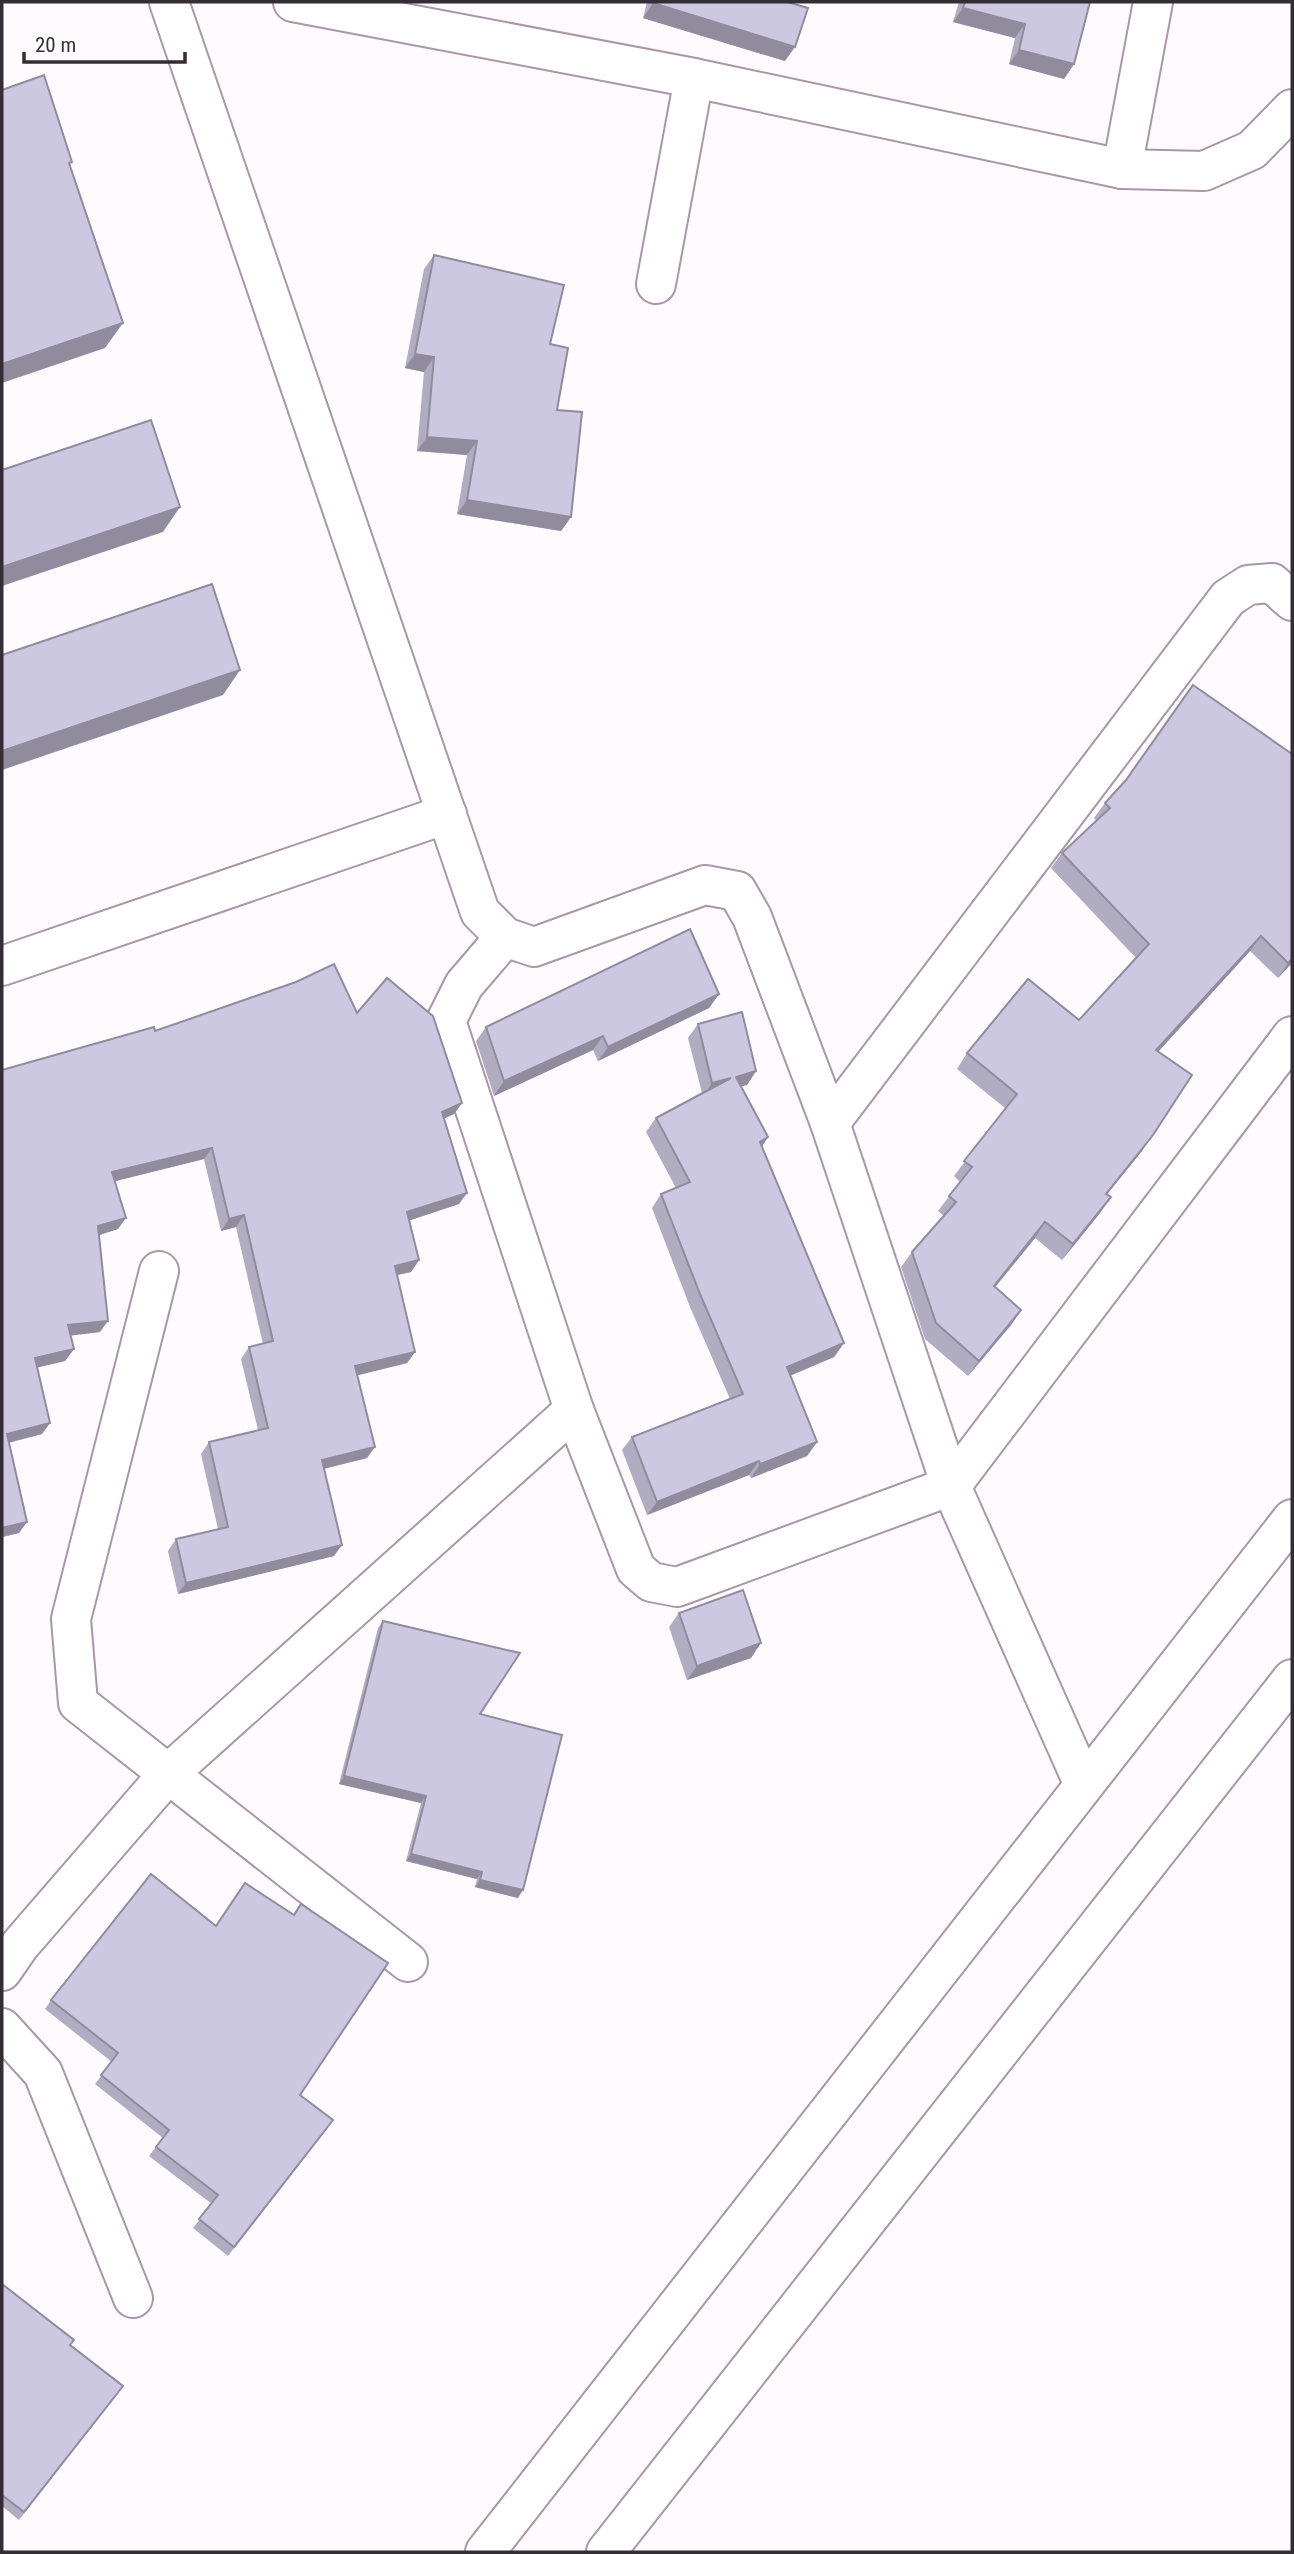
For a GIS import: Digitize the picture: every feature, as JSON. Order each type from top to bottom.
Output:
[{"type":"street","points":[[169,2],[480,912],[505,937],[534,947],[705,885],[737,891],[752,917],[830,1123],[951,1486],[1084,1785]]},
{"type":"street","points":[[293,2],[694,78],[1122,169],[1204,171],[1252,150],[1292,109]]},
{"type":"street","points":[[1122,169],[1153,2]]},
{"type":"street","points":[[656,284],[694,78]]},
{"type":"street","points":[[830,1123],[1228,598],[1248,585],[1272,583],[1292,601]]},
{"type":"street","points":[[2,966],[447,814]]},
{"type":"street","points":[[505,937],[464,985],[446,1021],[574,1410],[636,1569],[651,1582],[677,1587],[951,1486],[1292,1036]]},
{"type":"street","points":[[159,1270],[71,1619],[79,1703],[408,1962]]},
{"type":"street","points":[[8,1948],[168,1774],[574,1410]]},
{"type":"street","points":[[485,2552],[1292,1519]]},
{"type":"street","points":[[606,2552],[1292,1679]]},
{"type":"street","points":[[2,2028],[43,2073],[133,2298]]},
{"type":"building","points":[[653,2],[787,2],[808,8],[795,47]]},
{"type":"building","points":[[965,2],[1090,2],[1074,64],[1019,50],[1025,24],[963,8]]},
{"type":"building","points":[[44,75],[72,162],[69,163],[123,323],[2,364],[2,90]]},
{"type":"building","points":[[434,255],[564,285],[550,344],[568,348],[557,410],[582,412],[571,517],[467,500],[477,441],[427,437],[434,357],[415,354]]},
{"type":"building","points":[[151,420],[180,507],[2,567],[2,470]]},
{"type":"building","points":[[212,584],[240,670],[2,751],[2,655]]},
{"type":"building","points":[[1193,685],[1292,754],[1292,959],[1288,963],[1261,936],[1156,1050],[1192,1075],[1153,1135],[1106,1194],[1111,1197],[1073,1244],[1045,1222],[994,1286],[1021,1310],[979,1361],[936,1323],[912,1252],[956,1202],[949,1196],[972,1167],[964,1161],[1017,1094],[967,1053],[1028,979],[1079,1020],[1149,944],[1062,853],[1110,808],[1105,803],[1126,780]]},
{"type":"building","points":[[690,929],[719,994],[608,1047],[603,1036],[504,1081],[486,1027]]},
{"type":"building","points":[[334,964],[357,1013],[387,978],[433,1016],[462,1103],[442,1112],[467,1193],[407,1212],[419,1260],[395,1266],[415,1352],[355,1366],[375,1447],[322,1460],[342,1545],[186,1583],[176,1539],[228,1527],[209,1442],[268,1428],[249,1347],[273,1341],[244,1215],[229,1219],[212,1148],[112,1172],[126,1218],[98,1226],[108,1321],[68,1325],[74,1349],[35,1358],[50,1423],[7,1434],[27,1522],[2,1528],[2,1070],[154,1027],[155,1031],[296,982]]},
{"type":"building","points":[[742,1012],[756,1071],[736,1077],[768,1137],[760,1142],[844,1343],[787,1367],[817,1442],[760,1464],[759,1461],[657,1502],[632,1437],[743,1394],[661,1194],[690,1182],[656,1118],[731,1078],[712,1083],[698,1024]]},
{"type":"building","points":[[743,1590],[761,1643],[697,1666],[679,1613]]},
{"type":"building","points":[[383,1621],[520,1653],[480,1714],[562,1735],[523,1890],[480,1880],[482,1872],[411,1854],[426,1796],[344,1776]]},
{"type":"building","points":[[151,1874],[216,1926],[245,1883],[294,1915],[301,1904],[388,1963],[300,2095],[333,2120],[234,2247],[199,2219],[218,2195],[156,2147],[169,2130],[101,2075],[118,2053],[51,2000]]},
{"type":"building","points":[[2,2284],[74,2340],[70,2345],[123,2386],[24,2512],[2,2495]]}]
